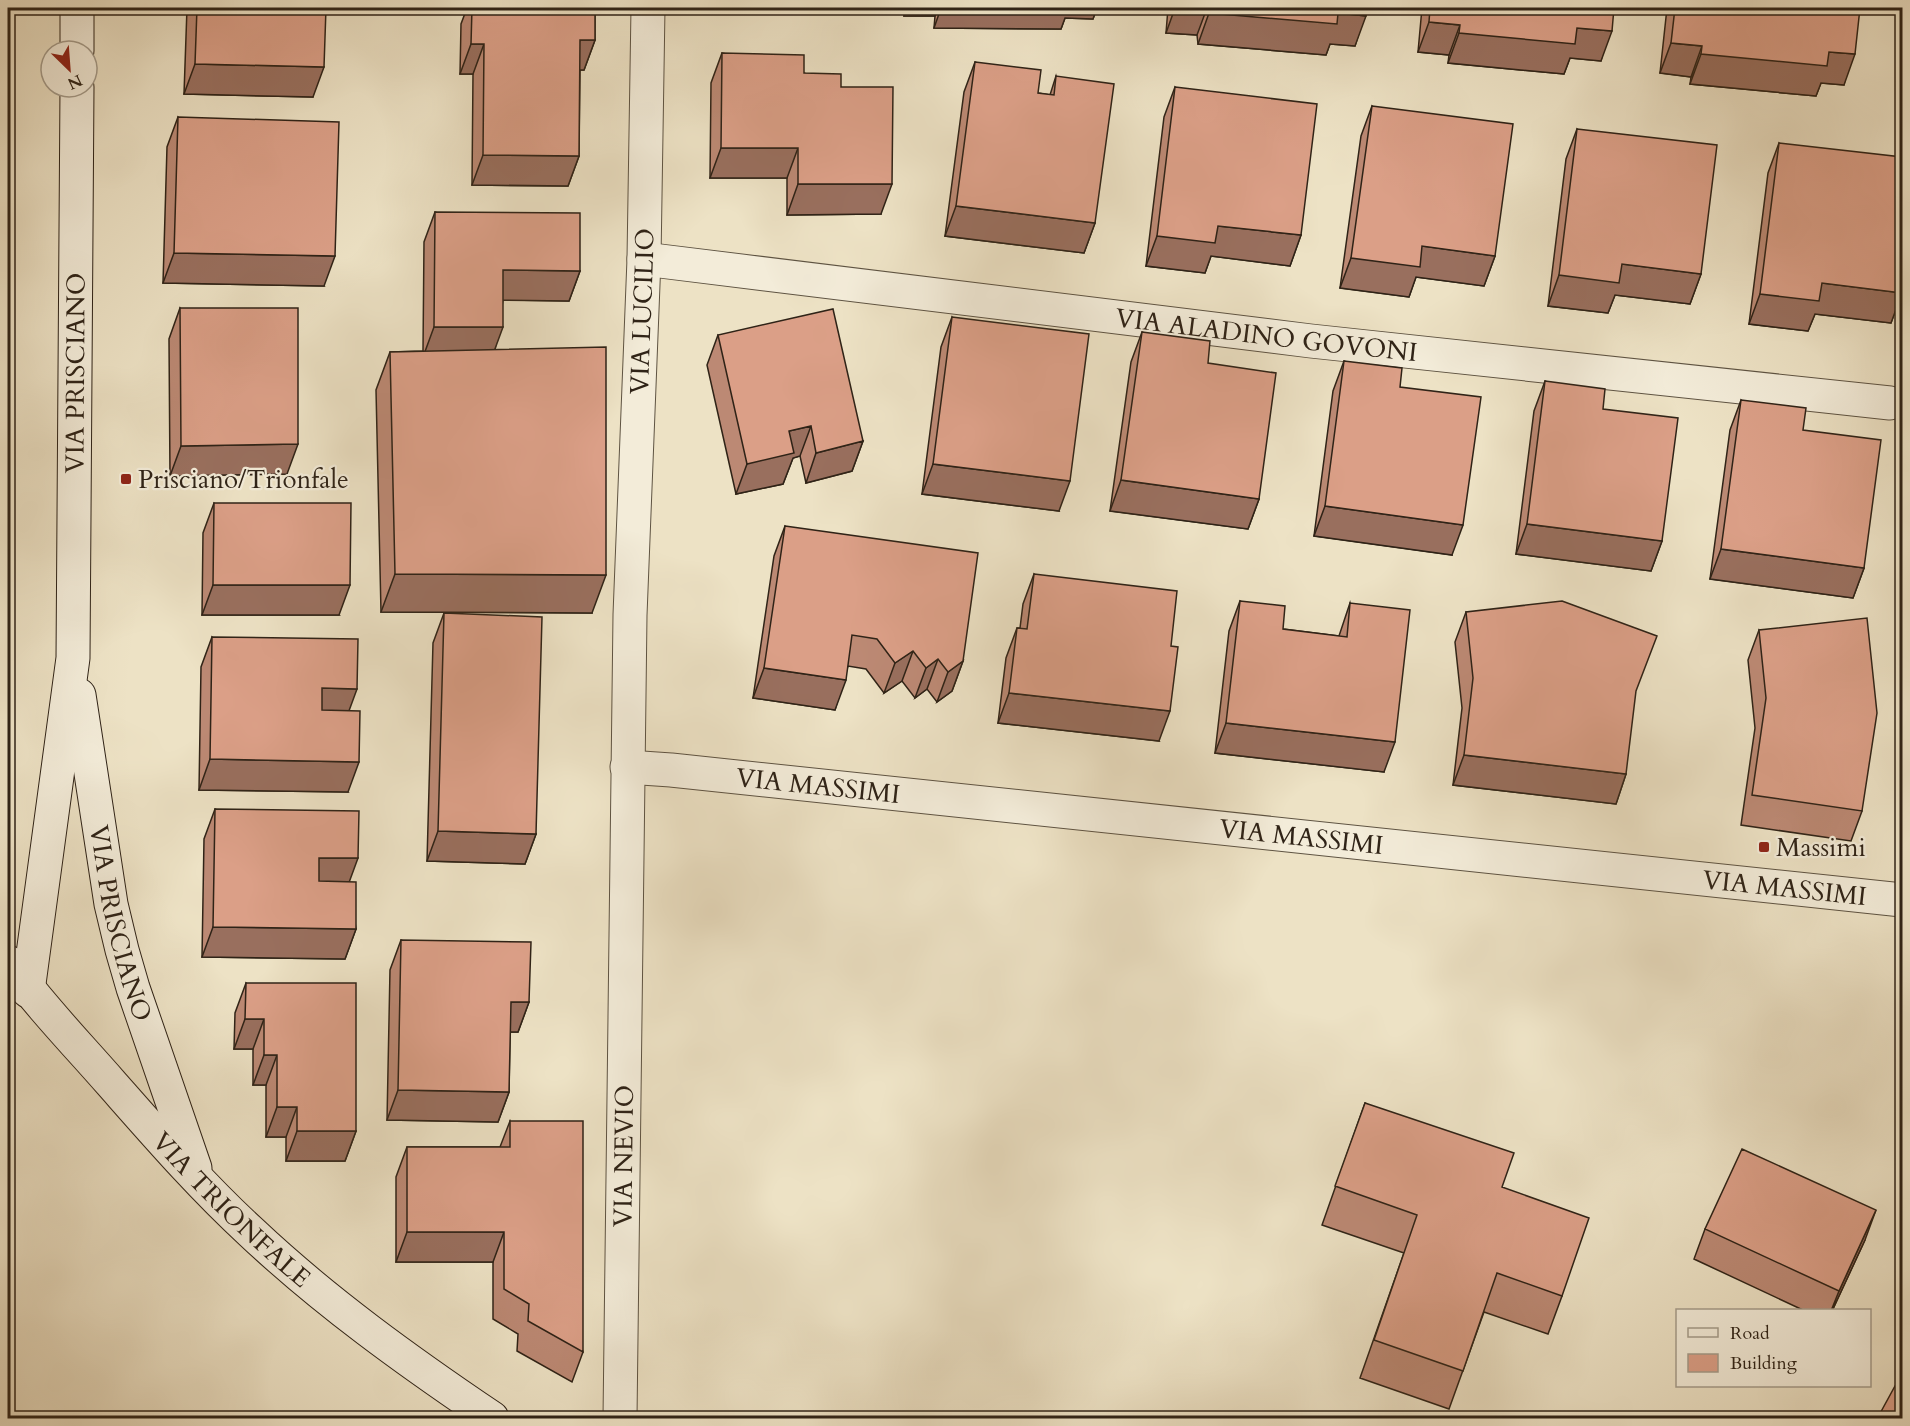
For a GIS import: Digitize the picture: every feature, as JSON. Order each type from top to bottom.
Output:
[{"type":"street","points":[[77,8],[77,39]]},
{"type":"street","name":"VIA LUCILIO","points":[[627,767],[630,615],[644,259],[648,8]]},
{"type":"street","name":"VIA PRISCIANO","points":[[28,991],[73,658],[77,99]]},
{"type":"street","name":"VIA ALADINO GOVONI","points":[[644,259],[1311,341],[1890,403]]},
{"type":"street","name":"VIA PRISCIANO","points":[[73,658],[111,904],[133,988],[200,1182]]},
{"type":"street","name":"VIA MASSIMI","points":[[627,767],[1902,900]]},
{"type":"street","name":"VIA NEVIO","points":[[620,1419],[627,767]]},
{"type":"street","name":"VIA TRIONFALE","points":[[8,962],[28,991],[200,1182],[252,1233],[292,1269],[379,1338],[492,1419]]},
{"type":"building","points":[[197,8],[326,8],[324,67],[195,64]]},
{"type":"building","points":[[472,8],[595,8],[595,40],[580,40],[579,156],[483,155],[484,44],[471,44]]},
{"type":"building","points":[[1208,8],[1367,8],[1366,16],[1338,13],[1337,24],[1209,13]]},
{"type":"building","points":[[1430,8],[1614,8],[1612,31],[1577,28],[1575,44],[1459,33],[1460,25],[1429,22]]},
{"type":"building","points":[[1675,8],[1860,8],[1855,54],[1829,52],[1827,66],[1701,54],[1702,46],[1671,43]]},
{"type":"building","points":[[722,53],[804,55],[804,73],[841,74],[841,87],[893,87],[892,184],[798,184],[798,148],[721,148]]},
{"type":"building","points":[[975,62],[1041,70],[1038,93],[1054,95],[1056,76],[1114,84],[1095,223],[956,206]]},
{"type":"building","points":[[1175,87],[1317,104],[1301,235],[1218,226],[1215,243],[1157,236]]},
{"type":"building","points":[[1372,106],[1513,124],[1495,256],[1422,246],[1420,267],[1351,258]]},
{"type":"building","points":[[178,117],[339,122],[335,256],[174,253]]},
{"type":"building","points":[[1577,129],[1717,145],[1701,274],[1622,264],[1619,283],[1559,275]]},
{"type":"building","points":[[1779,143],[1902,157],[1902,293],[1822,283],[1819,301],[1760,294]]},
{"type":"building","points":[[435,212],[580,213],[580,271],[503,270],[503,327],[434,327]]},
{"type":"building","points":[[180,308],[298,308],[298,444],[181,446]]},
{"type":"building","points":[[833,309],[863,441],[816,453],[811,426],[789,431],[794,453],[747,464],[718,335]]},
{"type":"building","points":[[952,317],[1089,334],[1070,481],[933,464]]},
{"type":"building","points":[[1142,332],[1210,341],[1208,363],[1276,373],[1259,499],[1121,480]]},
{"type":"building","points":[[606,347],[606,575],[395,574],[390,352]]},
{"type":"building","points":[[1344,361],[1402,368],[1400,387],[1481,397],[1463,525],[1325,506]]},
{"type":"building","points":[[1545,381],[1605,389],[1603,409],[1678,418],[1662,541],[1527,524]]},
{"type":"building","points":[[1741,400],[1806,408],[1803,430],[1881,440],[1864,568],[1721,549]]},
{"type":"building","points":[[214,503],[351,503],[350,585],[213,585]]},
{"type":"building","points":[[785,526],[978,553],[963,661],[948,672],[938,659],[926,668],[913,651],[895,663],[877,639],[852,635],[846,680],[764,668]]},
{"type":"building","points":[[1034,574],[1177,591],[1171,646],[1178,647],[1170,711],[1009,693],[1017,628],[1027,629]]},
{"type":"building","points":[[1240,601],[1285,606],[1283,629],[1347,637],[1350,603],[1410,610],[1395,742],[1226,723]]},
{"type":"building","points":[[1562,601],[1657,636],[1636,691],[1626,774],[1464,755],[1473,678],[1466,612]]},
{"type":"building","points":[[444,613],[542,617],[536,834],[438,831]]},
{"type":"building","points":[[1867,618],[1877,713],[1862,811],[1752,795],[1766,698],[1759,630]]},
{"type":"building","points":[[212,637],[358,639],[357,689],[322,688],[322,710],[360,711],[359,762],[210,759]]},
{"type":"building","points":[[215,809],[359,811],[358,858],[319,858],[319,881],[356,882],[356,929],[213,927]]},
{"type":"building","points":[[401,940],[531,942],[529,1002],[511,1002],[509,1092],[398,1090]]},
{"type":"building","points":[[246,983],[356,983],[356,1131],[297,1131],[297,1107],[277,1107],[277,1055],[264,1055],[264,1019],[245,1019]]},
{"type":"building","points":[[1365,1103],[1514,1153],[1502,1187],[1589,1218],[1562,1296],[1497,1273],[1463,1371],[1374,1340],[1417,1215],[1335,1186]]},
{"type":"building","points":[[510,1121],[583,1121],[583,1352],[528,1321],[529,1304],[504,1289],[504,1232],[407,1232],[407,1147],[510,1147]]},
{"type":"building","points":[[1742,1149],[1876,1210],[1839,1291],[1705,1229]]},
{"type":"building","points":[[1895,1386],[1902,1390],[1902,1419],[1877,1419]]},
{"type":"place","name":"Prisciano/Trionfale","points":[[126,479]]},
{"type":"place","name":"Massimi","points":[[1764,847]]}]
